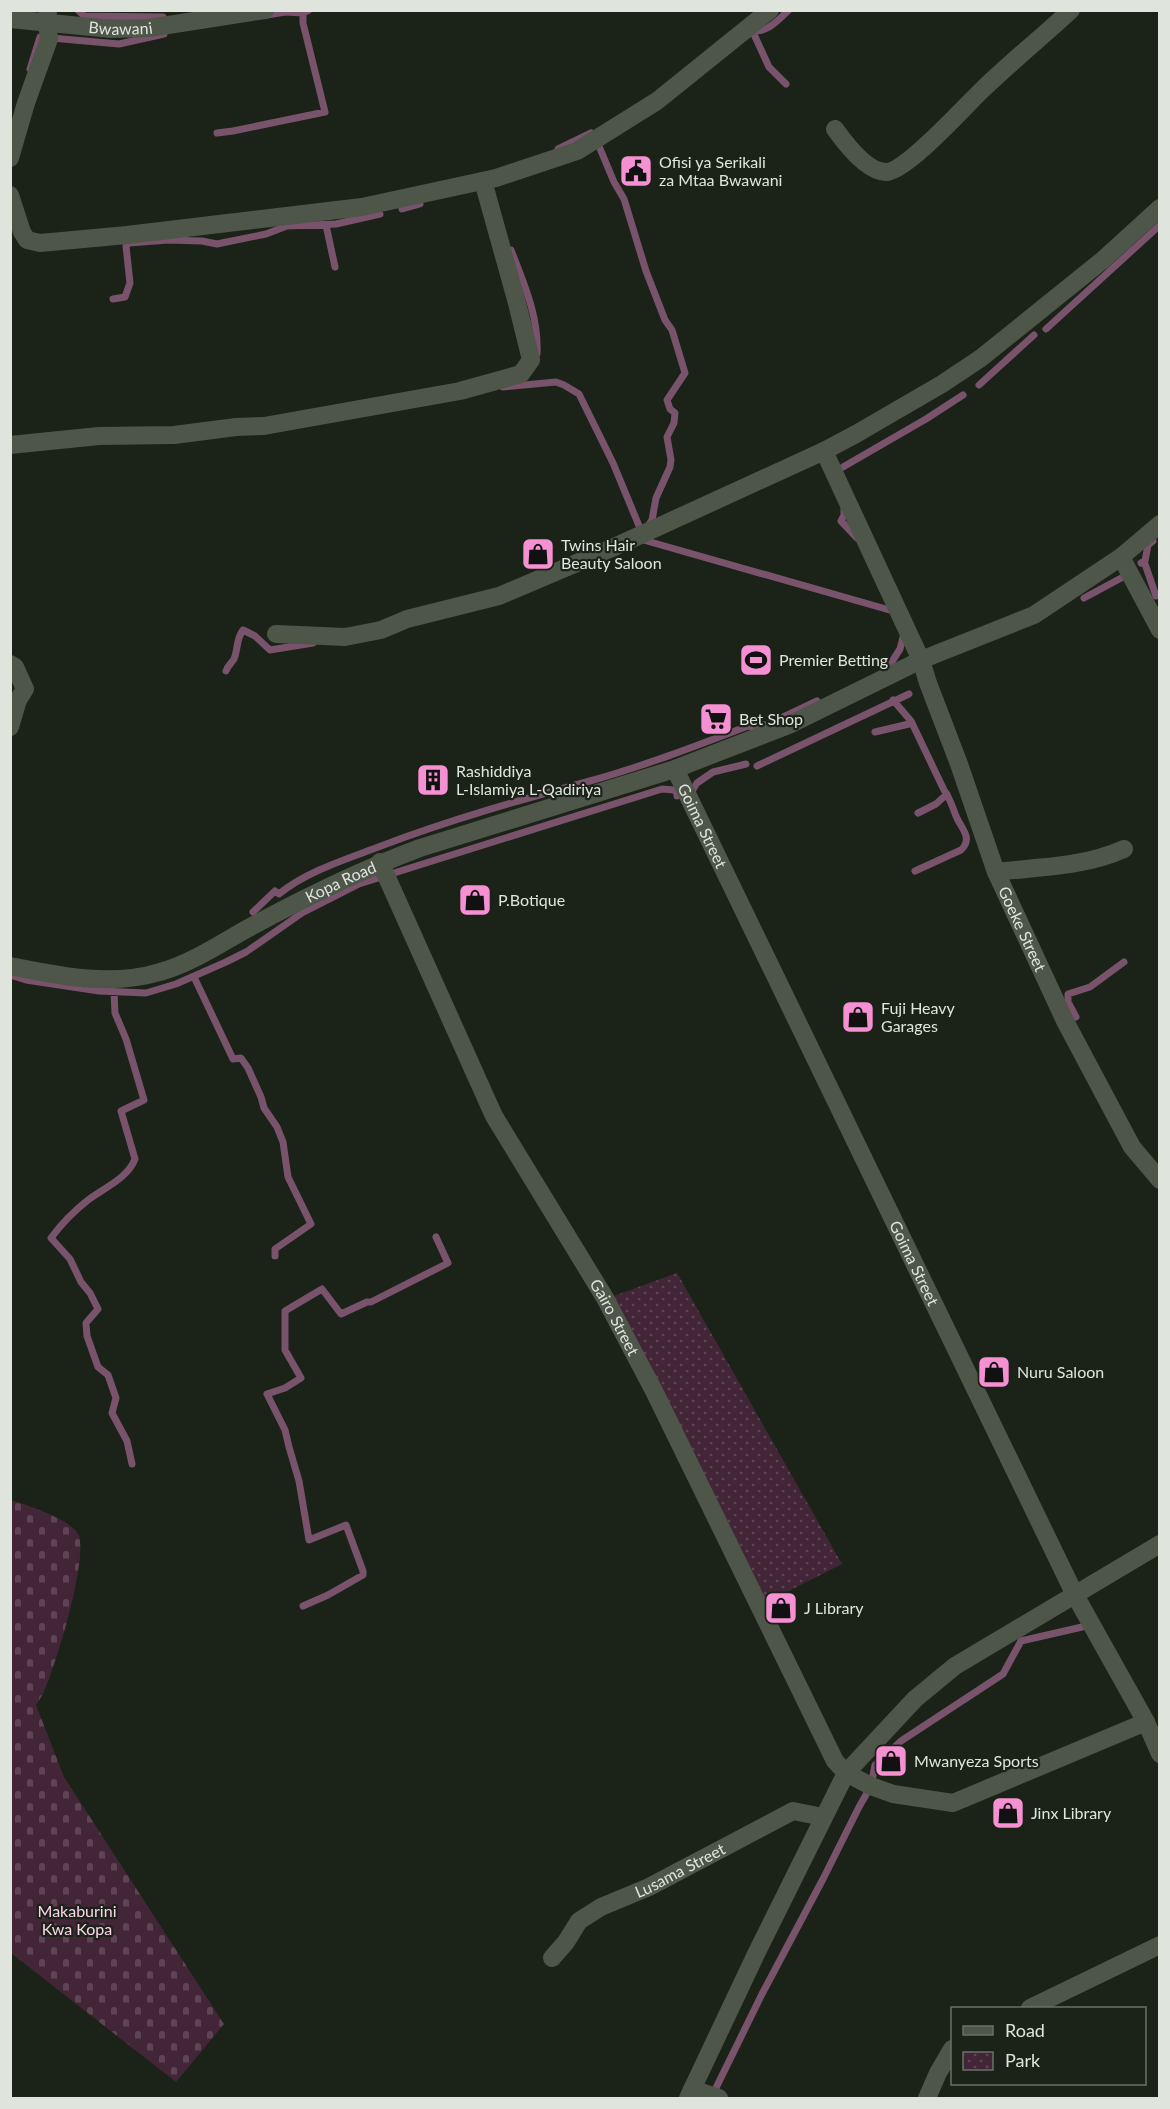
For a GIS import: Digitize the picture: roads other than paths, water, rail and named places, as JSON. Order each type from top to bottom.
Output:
[{"type":"street","name":"Bwawani","points":[[10,19],[47,16],[111,29],[149,28],[265,10]]},
{"type":"street","points":[[10,195],[22,232],[27,240],[40,243],[362,207],[483,182],[577,151],[657,102],[770,10]]},
{"type":"street","points":[[835,129],[848,146],[875,170],[888,172],[901,166],[926,145],[983,88],[1071,10]]},
{"type":"street","points":[[10,158],[26,103],[49,39],[47,16]]},
{"type":"street","points":[[10,445],[99,436],[174,435],[264,426],[460,391],[521,374],[531,360],[483,182]]},
{"type":"street","points":[[276,634],[345,637],[363,634],[381,630],[407,619],[499,596],[620,545],[824,451],[923,395],[981,358],[1104,259],[1160,208]]},
{"type":"street","name":"Goeke Street","points":[[824,451],[921,660],[996,872],[1076,1042],[1132,1147],[1160,1180]]},
{"type":"street","name":"Kopa Road","points":[[10,966],[62,977],[107,980],[159,972],[183,963],[380,862],[675,769],[791,724],[921,660],[1034,615],[1121,557],[1160,524]]},
{"type":"street","points":[[1121,557],[1160,630]]},
{"type":"street","points":[[10,664],[15,668],[25,689],[18,700],[10,727]]},
{"type":"street","name":"Goima Street","points":[[675,769],[1075,1595],[1146,1722],[1160,1754]]},
{"type":"street","points":[[996,872],[1107,857],[1124,849]]},
{"type":"street","name":"Gairo Street","points":[[380,862],[494,1116],[605,1298],[654,1391],[811,1714],[835,1761],[846,1773]]},
{"type":"street","points":[[719,2098],[690,2094],[846,1773],[915,1699],[955,1666],[1160,1545]]},
{"type":"street","points":[[846,1773],[893,1794],[952,1803],[1146,1722]]},
{"type":"street","name":"Lusama Street","points":[[552,1958],[566,1942],[579,1921],[601,1907],[649,1887],[793,1811],[823,1817]]},
{"type":"street","points":[[1032,2007],[1160,1945]]},
{"type":"street","points":[[927,2098],[951,2051]]},
{"type":"waterway","points":[[78,10],[84,16],[163,17]]},
{"type":"waterway","points":[[217,133],[325,112],[303,23],[303,13],[309,10]]},
{"type":"waterway","points":[[786,84],[769,67],[752,30],[767,28],[789,10]]},
{"type":"waterway","points":[[267,15],[285,12],[303,13]]},
{"type":"waterway","points":[[30,69],[40,37],[119,44],[164,34]]},
{"type":"waterway","points":[[558,149],[591,133]]},
{"type":"waterway","points":[[596,139],[614,182],[624,199],[646,271],[665,320],[672,330],[685,373],[667,400],[670,409],[675,413],[674,423],[667,437],[670,467],[656,498],[652,520],[647,527]]},
{"type":"waterway","points":[[402,209],[420,204]]},
{"type":"waterway","points":[[113,299],[125,297],[130,283],[126,246],[129,243],[168,240],[217,244],[266,234],[287,226],[336,224],[380,214]]},
{"type":"waterway","points":[[326,225],[335,267]]},
{"type":"waterway","points":[[1046,329],[1160,225]]},
{"type":"waterway","points":[[511,250],[536,327],[537,354],[535,356]]},
{"type":"waterway","points":[[979,385],[1034,335]]},
{"type":"waterway","points":[[503,387],[556,382],[579,394],[613,463],[642,533]]},
{"type":"waterway","points":[[843,467],[963,395]]},
{"type":"waterway","points":[[844,508],[841,521],[857,538]]},
{"type":"waterway","points":[[640,539],[893,611]]},
{"type":"waterway","points":[[1141,563],[1145,561],[1148,545],[1153,541]]},
{"type":"waterway","points":[[1144,561],[1156,596]]},
{"type":"waterway","points":[[1084,598],[1123,577]]},
{"type":"waterway","points":[[226,671],[234,659],[243,630],[255,636],[270,650],[313,643]]},
{"type":"waterway","points":[[886,671],[900,649],[904,634]]},
{"type":"waterway","points":[[757,766],[909,694]]},
{"type":"waterway","points":[[893,700],[911,721],[966,837],[965,846],[961,850],[915,871]]},
{"type":"waterway","points":[[779,719],[817,701]]},
{"type":"waterway","points":[[875,732],[909,724],[911,721]]},
{"type":"waterway","points":[[253,912],[275,891],[279,894],[315,872],[341,861],[485,811],[630,769],[748,726],[758,728],[764,725]]},
{"type":"waterway","points":[[692,791],[697,783],[713,772],[746,764]]},
{"type":"waterway","points":[[10,975],[26,980],[99,991],[146,993],[176,984],[246,952],[302,913],[359,884],[662,789],[674,790],[677,796]]},
{"type":"waterway","points":[[918,813],[936,804],[947,794]]},
{"type":"waterway","points":[[1076,1017],[1068,1002],[1068,994],[1090,987],[1124,962]]},
{"type":"waterway","points":[[194,977],[233,1059],[241,1058],[248,1068],[264,1108],[277,1127],[283,1142],[288,1177],[311,1224],[275,1249],[275,1256]]},
{"type":"waterway","points":[[114,992],[115,1013],[126,1039],[144,1100],[121,1111],[135,1159],[127,1172],[78,1208],[51,1238],[70,1259],[98,1309],[86,1323],[87,1336],[98,1367],[108,1375],[116,1398],[112,1413],[127,1441],[132,1464]]},
{"type":"waterway","points":[[303,1606],[363,1575],[363,1571],[346,1525],[309,1540],[299,1481],[285,1430],[267,1394],[285,1388],[301,1378],[285,1350],[285,1311],[322,1289],[341,1314],[371,1302],[448,1263],[436,1237]]},
{"type":"waterway","points":[[713,2094],[762,1994],[871,1786],[875,1765],[901,1741],[1003,1674],[1021,1641],[1082,1627]]},
{"type":"place","name":"Ofisi ya Serikali za Mtaa Bwawani","points":[[636,171]]},
{"type":"place","name":"Twins Hair Beauty Saloon","points":[[538,554]]},
{"type":"place","name":"Premier Betting","points":[[756,660]]},
{"type":"place","name":"Bet Shop","points":[[716,719]]},
{"type":"place","name":"Rashiddiya L-Islamiya L-Qadiriya","points":[[433,780]]},
{"type":"place","name":"P.Botique","points":[[475,900]]},
{"type":"place","name":"Fuji Heavy Garages","points":[[858,1017]]},
{"type":"place","name":"Nuru Saloon","points":[[994,1372]]},
{"type":"place","name":"J Library","points":[[781,1608]]},
{"type":"place","name":"Mwanyeza Sports","points":[[891,1761]]},
{"type":"place","name":"Jinx Library","points":[[1008,1813]]},
{"type":"park label","name":"Makaburini Kwa Kopa","points":[[77,1920]]}]
